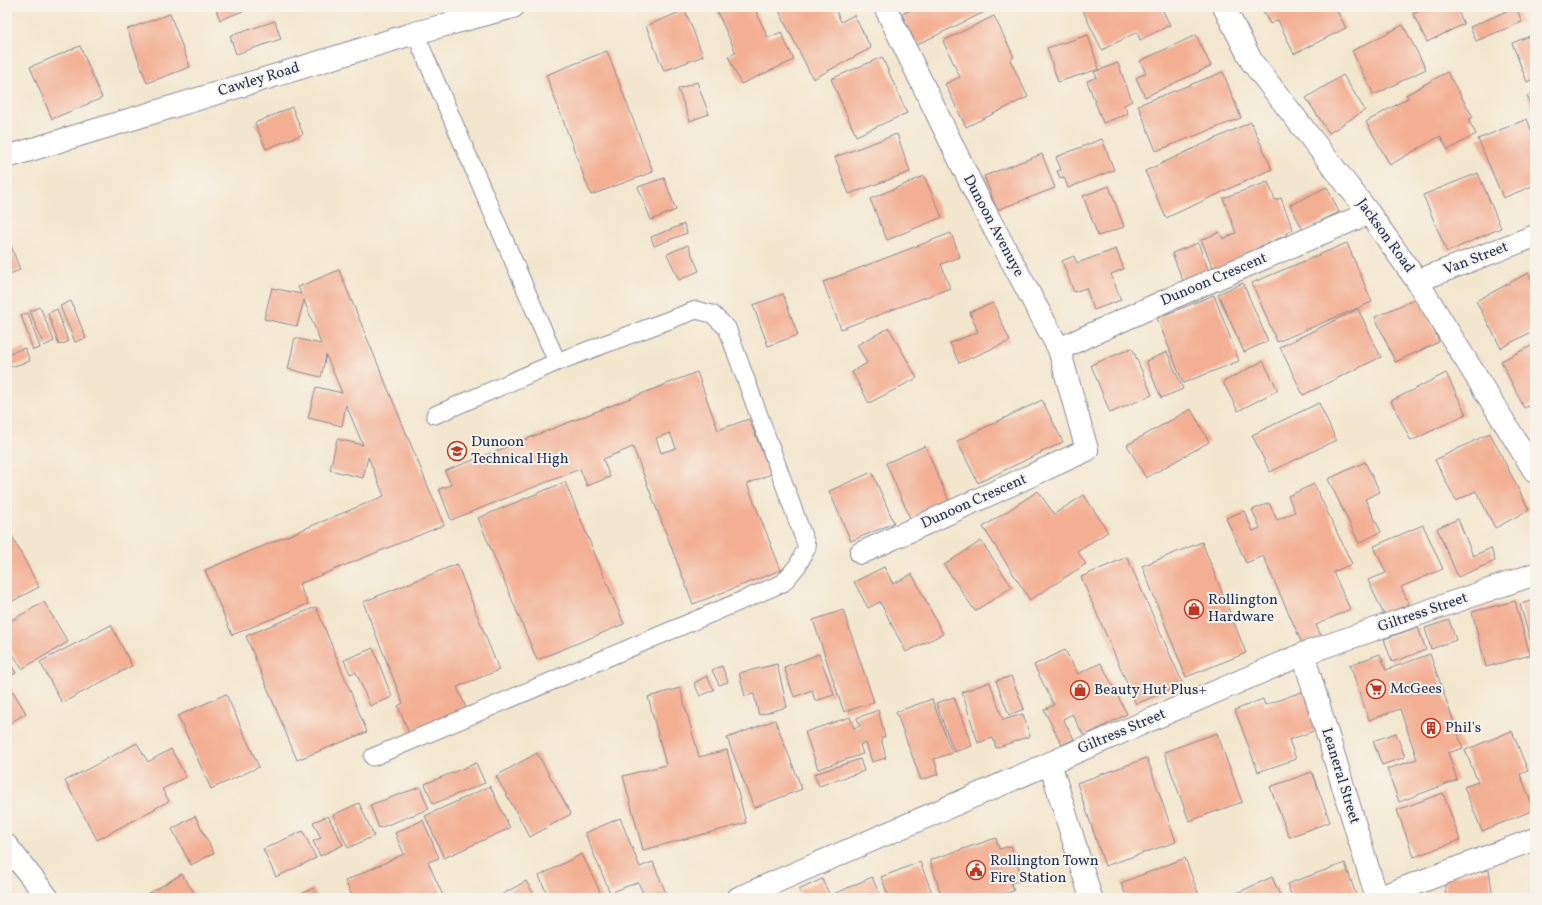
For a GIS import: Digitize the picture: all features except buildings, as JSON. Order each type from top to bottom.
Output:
[{"type":"street","name":"Cawley Road","points":[[7,157],[415,33],[513,7]]},
{"type":"street","name":"Dunoon Avenuye","points":[[885,7],[980,202],[1059,349],[1087,450]]},
{"type":"street","name":"Jackson Road","points":[[1224,7],[1252,62],[1369,213],[1417,281],[1535,472]]},
{"type":"street","name":"Dunoon Crescent","points":[[1059,349],[1167,300],[1369,213]]},
{"type":"street","name":"Van Street","points":[[1417,281],[1535,236]]},
{"type":"street","name":"Dunoon Crescent","points":[[861,553],[1087,450]]},
{"type":"street","name":"Giltress Street","points":[[738,898],[1303,654],[1535,574]]},
{"type":"street","name":"Leaneral Street","points":[[1303,654],[1377,898]]},
{"type":"street","points":[[1050,763],[1091,898]]},
{"type":"street","points":[[1377,898],[1535,839]]},
{"type":"street","points":[[7,846],[48,898]]},
{"type":"lane","points":[[415,33],[558,362]]},
{"type":"lane","points":[[373,757],[783,583],[798,565],[807,546],[727,328],[712,314],[696,310],[558,362],[435,415]]},
{"type":"place","name":"Dunoon Technical High","points":[[457,451]]},
{"type":"place","name":"Rollington Hardware","points":[[1194,609]]},
{"type":"place","name":"McGees","points":[[1376,689]]},
{"type":"place","name":"Beauty Hut Plus+","points":[[1080,690]]},
{"type":"place","name":"Phil's","points":[[1431,728]]},
{"type":"place","name":"Rollington Town Fire Station","points":[[976,870]]}]
